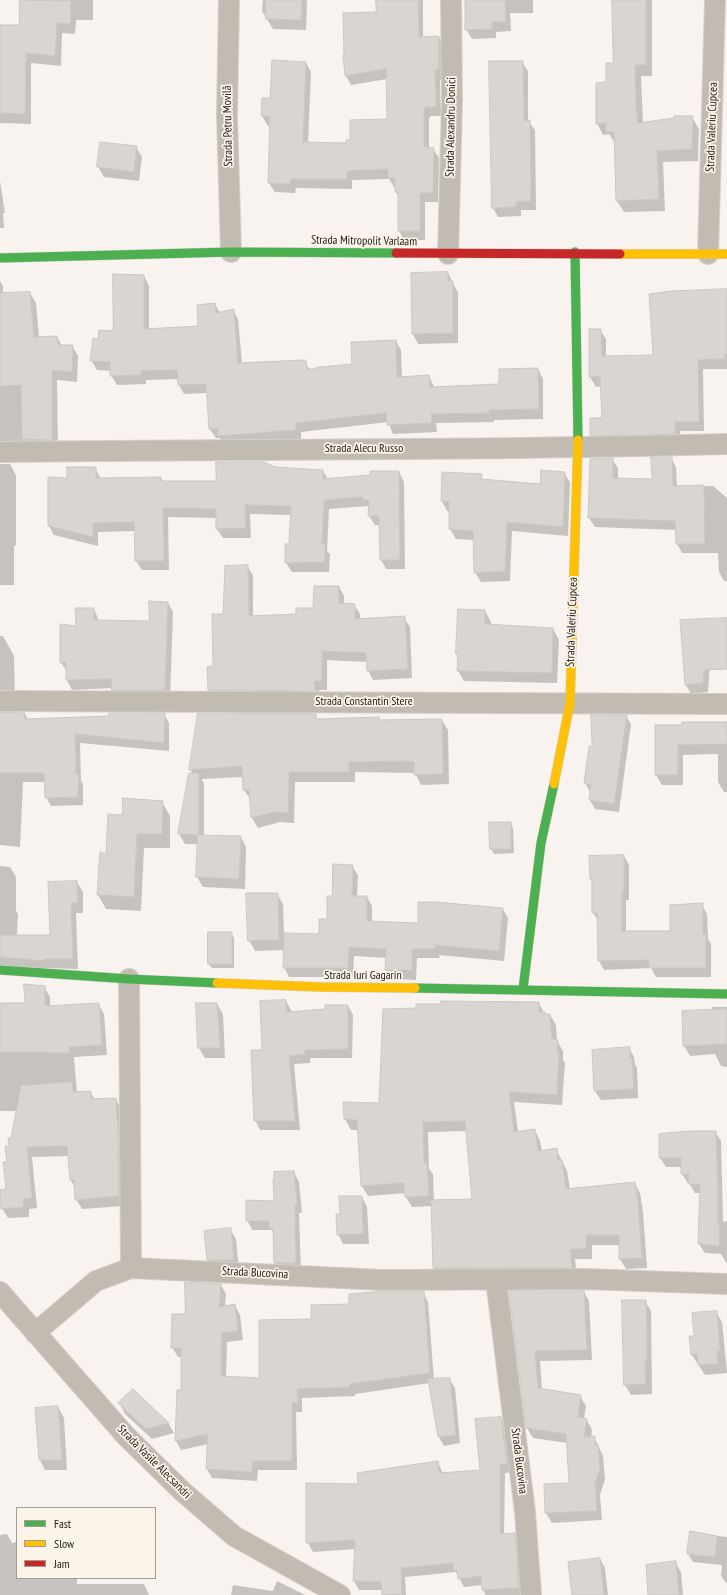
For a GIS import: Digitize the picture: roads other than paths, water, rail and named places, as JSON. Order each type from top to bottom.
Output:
[{"type":"street","name":"Strada Petru Movilă","points":[[229,0],[227,115],[231,252]]},
{"type":"street","name":"Strada Alexandru Donici","points":[[448,254],[452,101],[451,0]]},
{"type":"street","name":"Strada Valeriu Cupcea","points":[[715,0],[721,26],[718,254]]},
{"type":"street","name":"Strada Mitropolit Varlaam","points":[[0,258],[231,252],[448,254],[575,252],[718,254]]},
{"type":"street","name":"Strada Valeriu Cupcea","points":[[523,988],[541,843],[556,778],[570,703],[578,448],[575,252]]},
{"type":"street","name":"Strada Alecu Russo","points":[[0,452],[199,449],[578,448],[727,444]]},
{"type":"street","name":"Strada Constantin Stere","points":[[0,702],[727,704]]},
{"type":"street","name":"Strada Iuri Gagarin","points":[[0,970],[129,979],[321,987],[523,988],[727,994]]},
{"type":"street","points":[[129,979],[131,1268]]},
{"type":"street","name":"Strada Bucovina","points":[[35,1333],[96,1281],[131,1268],[382,1280],[585,1279],[727,1284]]},
{"type":"street","name":"Strada Bucovina","points":[[496,1280],[525,1512],[531,1595]]},
{"type":"street","name":"Strada Vasile Alecsandri","points":[[0,1292],[126,1436],[199,1506],[234,1536],[340,1595]]}]
